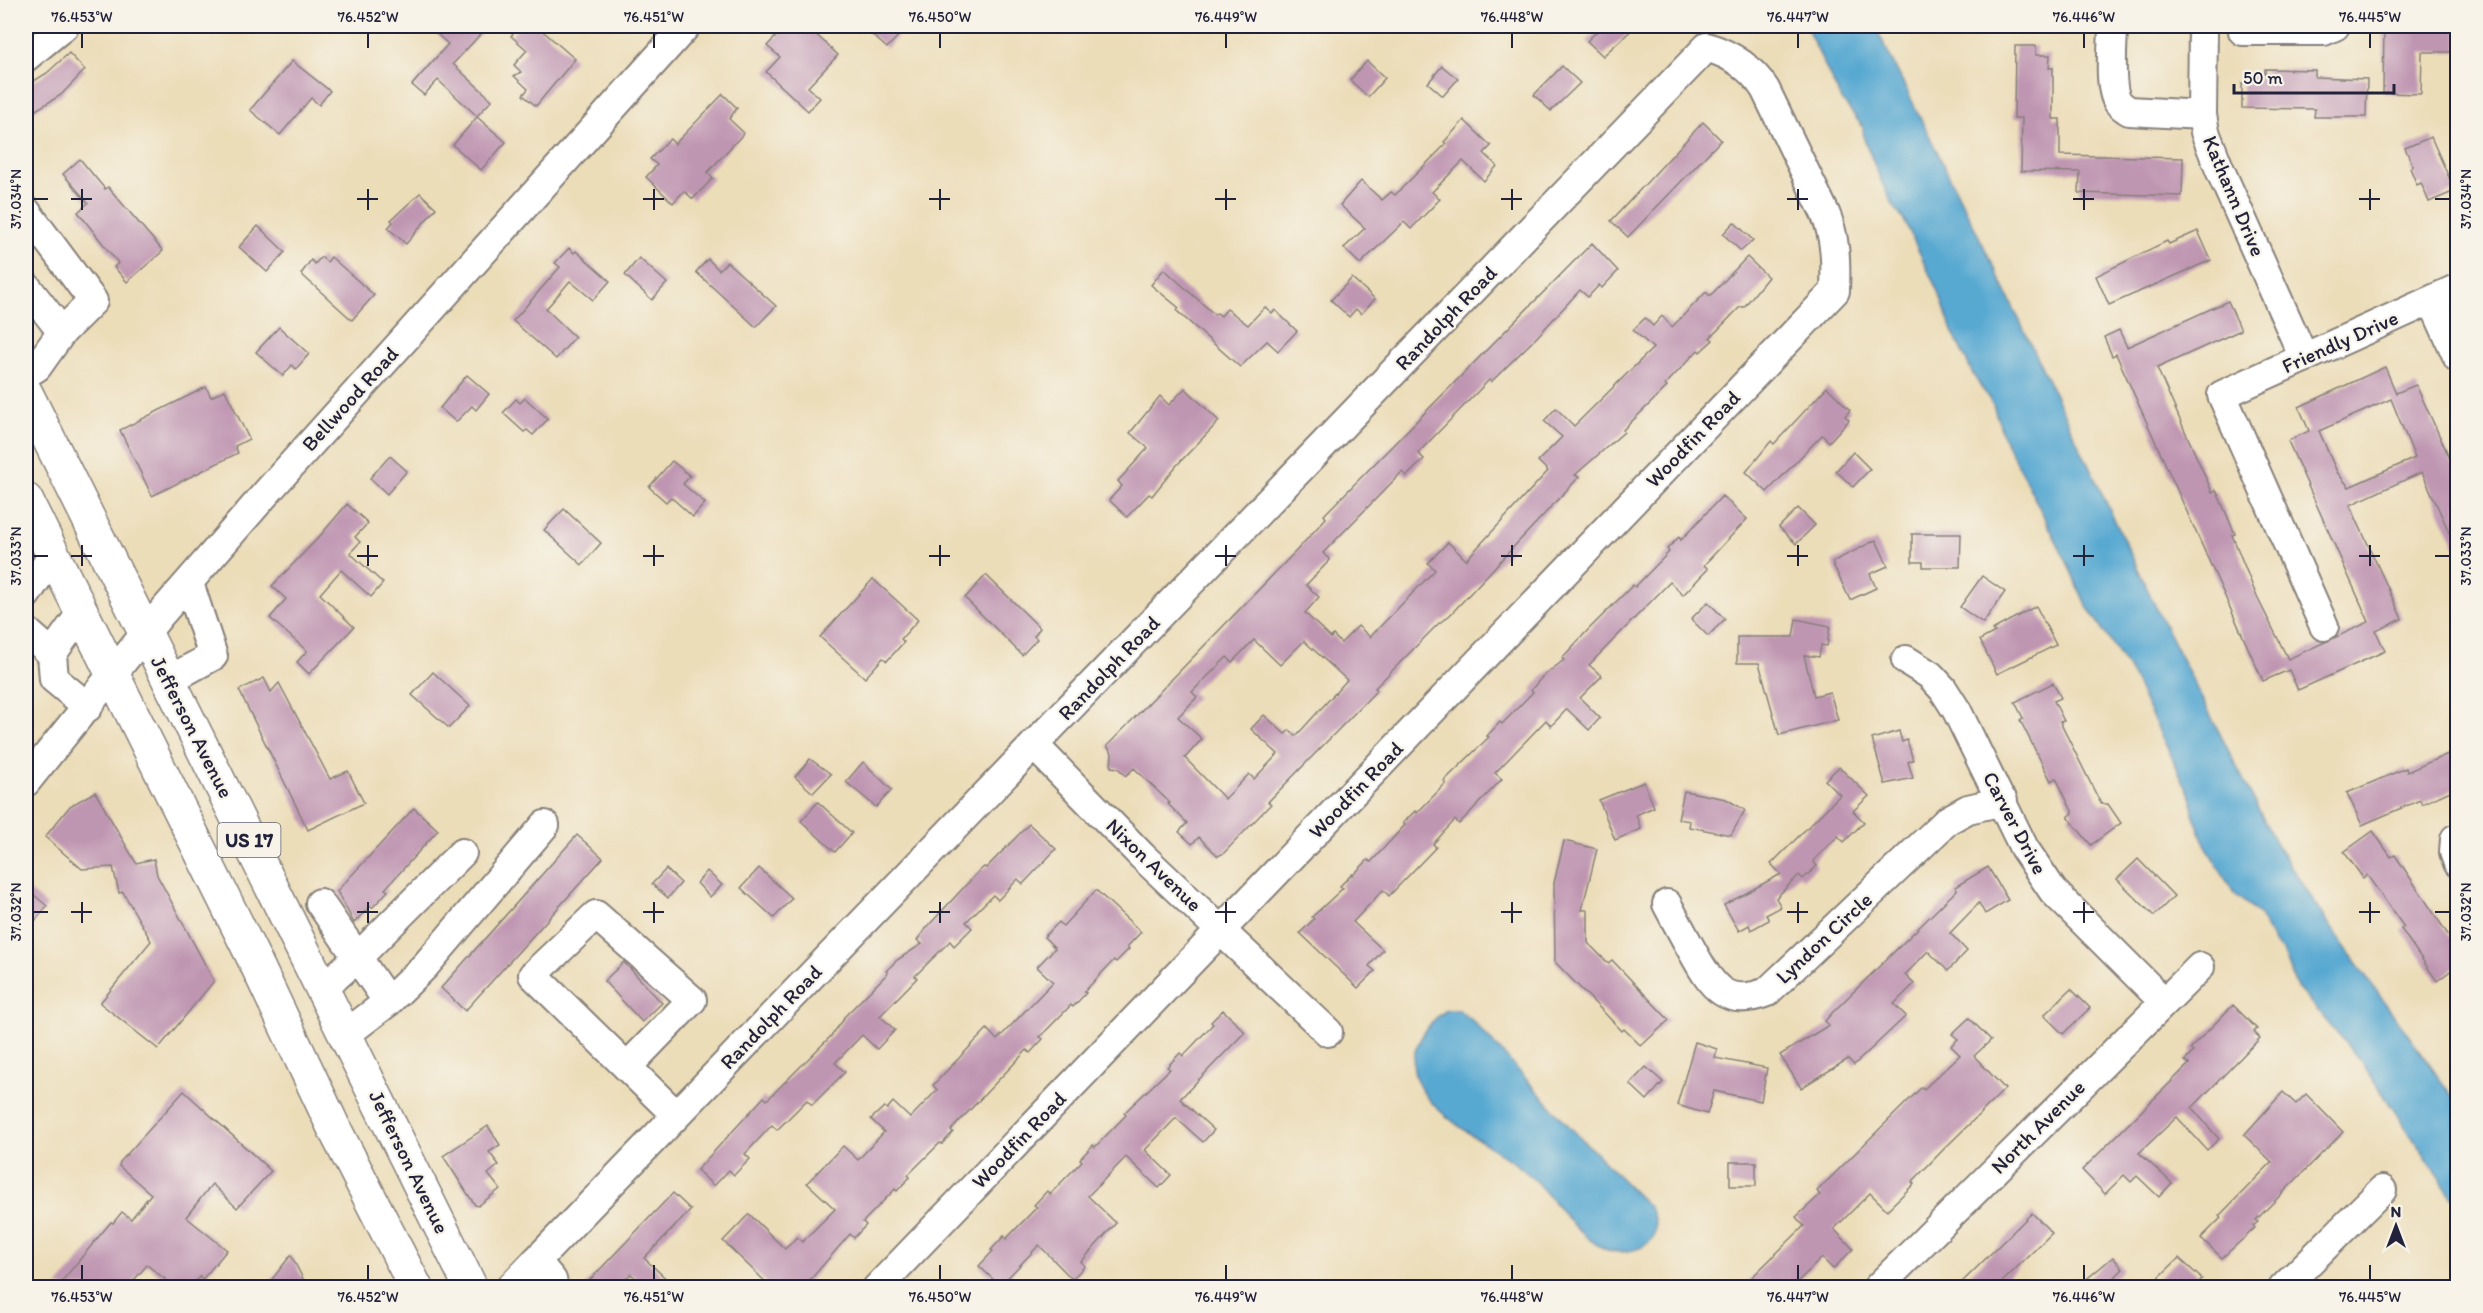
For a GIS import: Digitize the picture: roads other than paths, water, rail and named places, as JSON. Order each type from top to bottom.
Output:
[{"type":"main road","name":"Jefferson Avenue","points":[[26,393],[471,1287]]},
{"type":"main road","name":"US 17","points":[[26,500],[255,961],[334,1128],[417,1287]]},
{"type":"street","points":[[26,57],[64,26]]},
{"type":"street","name":"Bellwood Road","points":[[26,782],[146,634],[268,490],[686,26]]},
{"type":"street","points":[[2113,26],[2114,88],[2118,102],[2129,111],[2202,115]]},
{"type":"street","name":"Kathann Drive","points":[[2203,26],[2202,115],[2209,144],[2304,358]]},
{"type":"street","points":[[2243,31],[2324,31],[2335,26]]},
{"type":"street","name":"Woodfin Road","points":[[877,1287],[1835,291],[1836,262],[1832,228],[1765,89],[1756,76],[1740,62],[1723,52],[1707,47]]},
{"type":"street","name":"Randolph Road","points":[[510,1287],[1707,47]]},
{"type":"street","points":[[26,374],[37,367],[62,332],[93,301],[27,216]]},
{"type":"street","points":[[26,286],[62,332]]},
{"type":"street","points":[[2445,294],[2457,358]]},
{"type":"street","name":"Friendly Drive","points":[[2324,626],[2222,395],[2445,294]]},
{"type":"street","points":[[26,595],[53,555]]},
{"type":"street","points":[[169,680],[213,656],[189,583]]},
{"type":"street","points":[[82,612],[52,654],[54,679],[88,707]]},
{"type":"street","points":[[26,631],[52,654]]},
{"type":"street","name":"Carver Drive","points":[[1906,660],[1930,675],[1943,689],[1957,711],[2024,848],[2053,891],[2163,1002]]},
{"type":"street","name":"Nixon Avenue","points":[[1034,745],[1142,856],[1328,1032]]},
{"type":"street","name":"Lyndon Circle","points":[[1667,904],[1709,981],[1720,992],[1737,998],[1752,998],[1767,992],[1948,820],[1968,809],[1989,802],[2002,801]]},
{"type":"street","points":[[345,1034],[388,1002],[425,966],[545,825]]},
{"type":"street","points":[[2457,838],[2454,852],[2457,863]]},
{"type":"street","points":[[323,988],[358,957],[462,853]]},
{"type":"street","points":[[320,903],[388,1002]]},
{"type":"street","points":[[627,1067],[692,1000],[596,915],[533,975],[676,1115]]},
{"type":"street","name":"North Avenue","points":[[1877,1287],[2163,1002],[2200,968]]},
{"type":"street","points":[[2283,1287],[2382,1190]]},
{"type":"street","points":[[536,1261],[552,1280],[554,1287]]},
{"type":"water","points":[[1806,26],[1875,26],[1996,271],[2165,626],[2276,844],[2337,936],[2457,1103],[2457,1204],[2363,1064],[2297,988],[2283,950],[2275,944],[2260,916],[2234,893],[2205,845],[2193,813],[2192,799],[2130,671],[2086,605],[2066,560],[2004,438],[1993,405],[1974,376],[1952,331],[1941,298],[1905,222],[1882,183],[1864,139],[1863,127],[1840,97]]},
{"type":"water","points":[[1447,1010],[1459,1010],[1474,1022],[1570,1127],[1650,1208],[1655,1230],[1648,1242],[1635,1250],[1619,1252],[1605,1249],[1594,1242],[1573,1224],[1527,1173],[1471,1135],[1432,1103],[1419,1085],[1413,1065],[1418,1044],[1424,1033],[1434,1020]]}]
